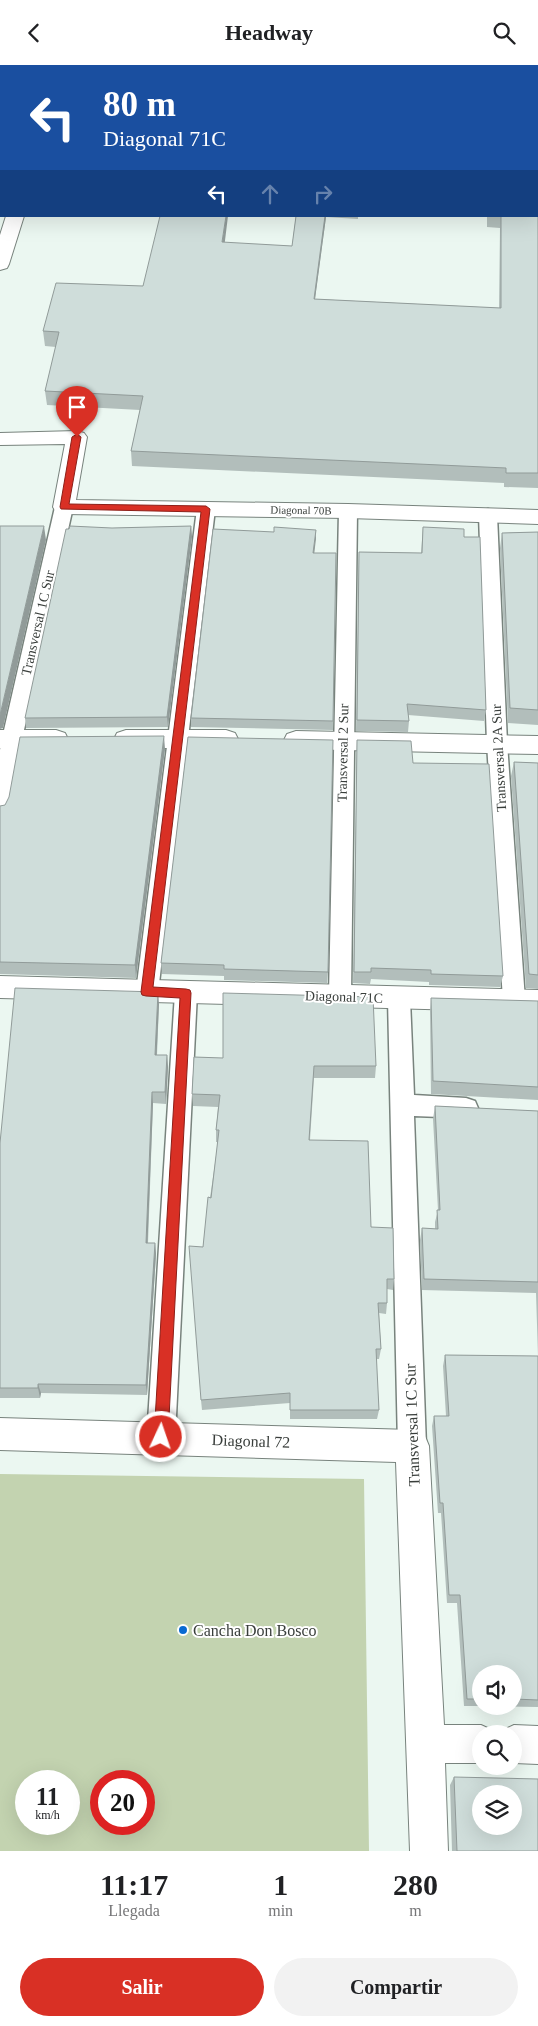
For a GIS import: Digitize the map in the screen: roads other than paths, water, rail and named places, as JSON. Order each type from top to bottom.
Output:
[{"type":"street","points":[[0,264],[15,217]]},
{"type":"street","name":"Transversal 1C Sur","points":[[0,439],[77,437],[64,507]]},
{"type":"street","name":"Diagonal 70B","points":[[64,507],[348,511],[538,517]]},
{"type":"street","points":[[6,739],[246,739]]},
{"type":"street","points":[[275,740],[538,745]]},
{"type":"street","name":"Diagonal 71C","points":[[0,987],[526,1001]]},
{"type":"street","name":"Diagonal 72","points":[[0,1433],[412,1446]]},
{"type":"street","name":"Transversal 1C Sur","points":[[412,1446],[426,1743],[429,1851]]},
{"type":"street","points":[[426,1743],[472,1744]]},
{"type":"street","points":[[522,1745],[538,1745]]},
{"type":"lane","name":"Transversal 1C Sur","points":[[0,810],[6,739],[64,507]]},
{"type":"lane","points":[[146,992],[206,509]]},
{"type":"lane","name":"Transversal 2 Sur","points":[[340,996],[348,511]]},
{"type":"lane","name":"Transversal 2A Sur","points":[[488,515],[497,743],[526,1001]]},
{"type":"lane","points":[[161,1437],[186,993]]},
{"type":"lane","name":"Transversal 1C Sur","points":[[399,999],[412,1446]]},
{"type":"lane","points":[[402,1105],[490,1109]]},
{"type":"place","name":"Cancha Don Bosco","points":[[183,1630]]}]
